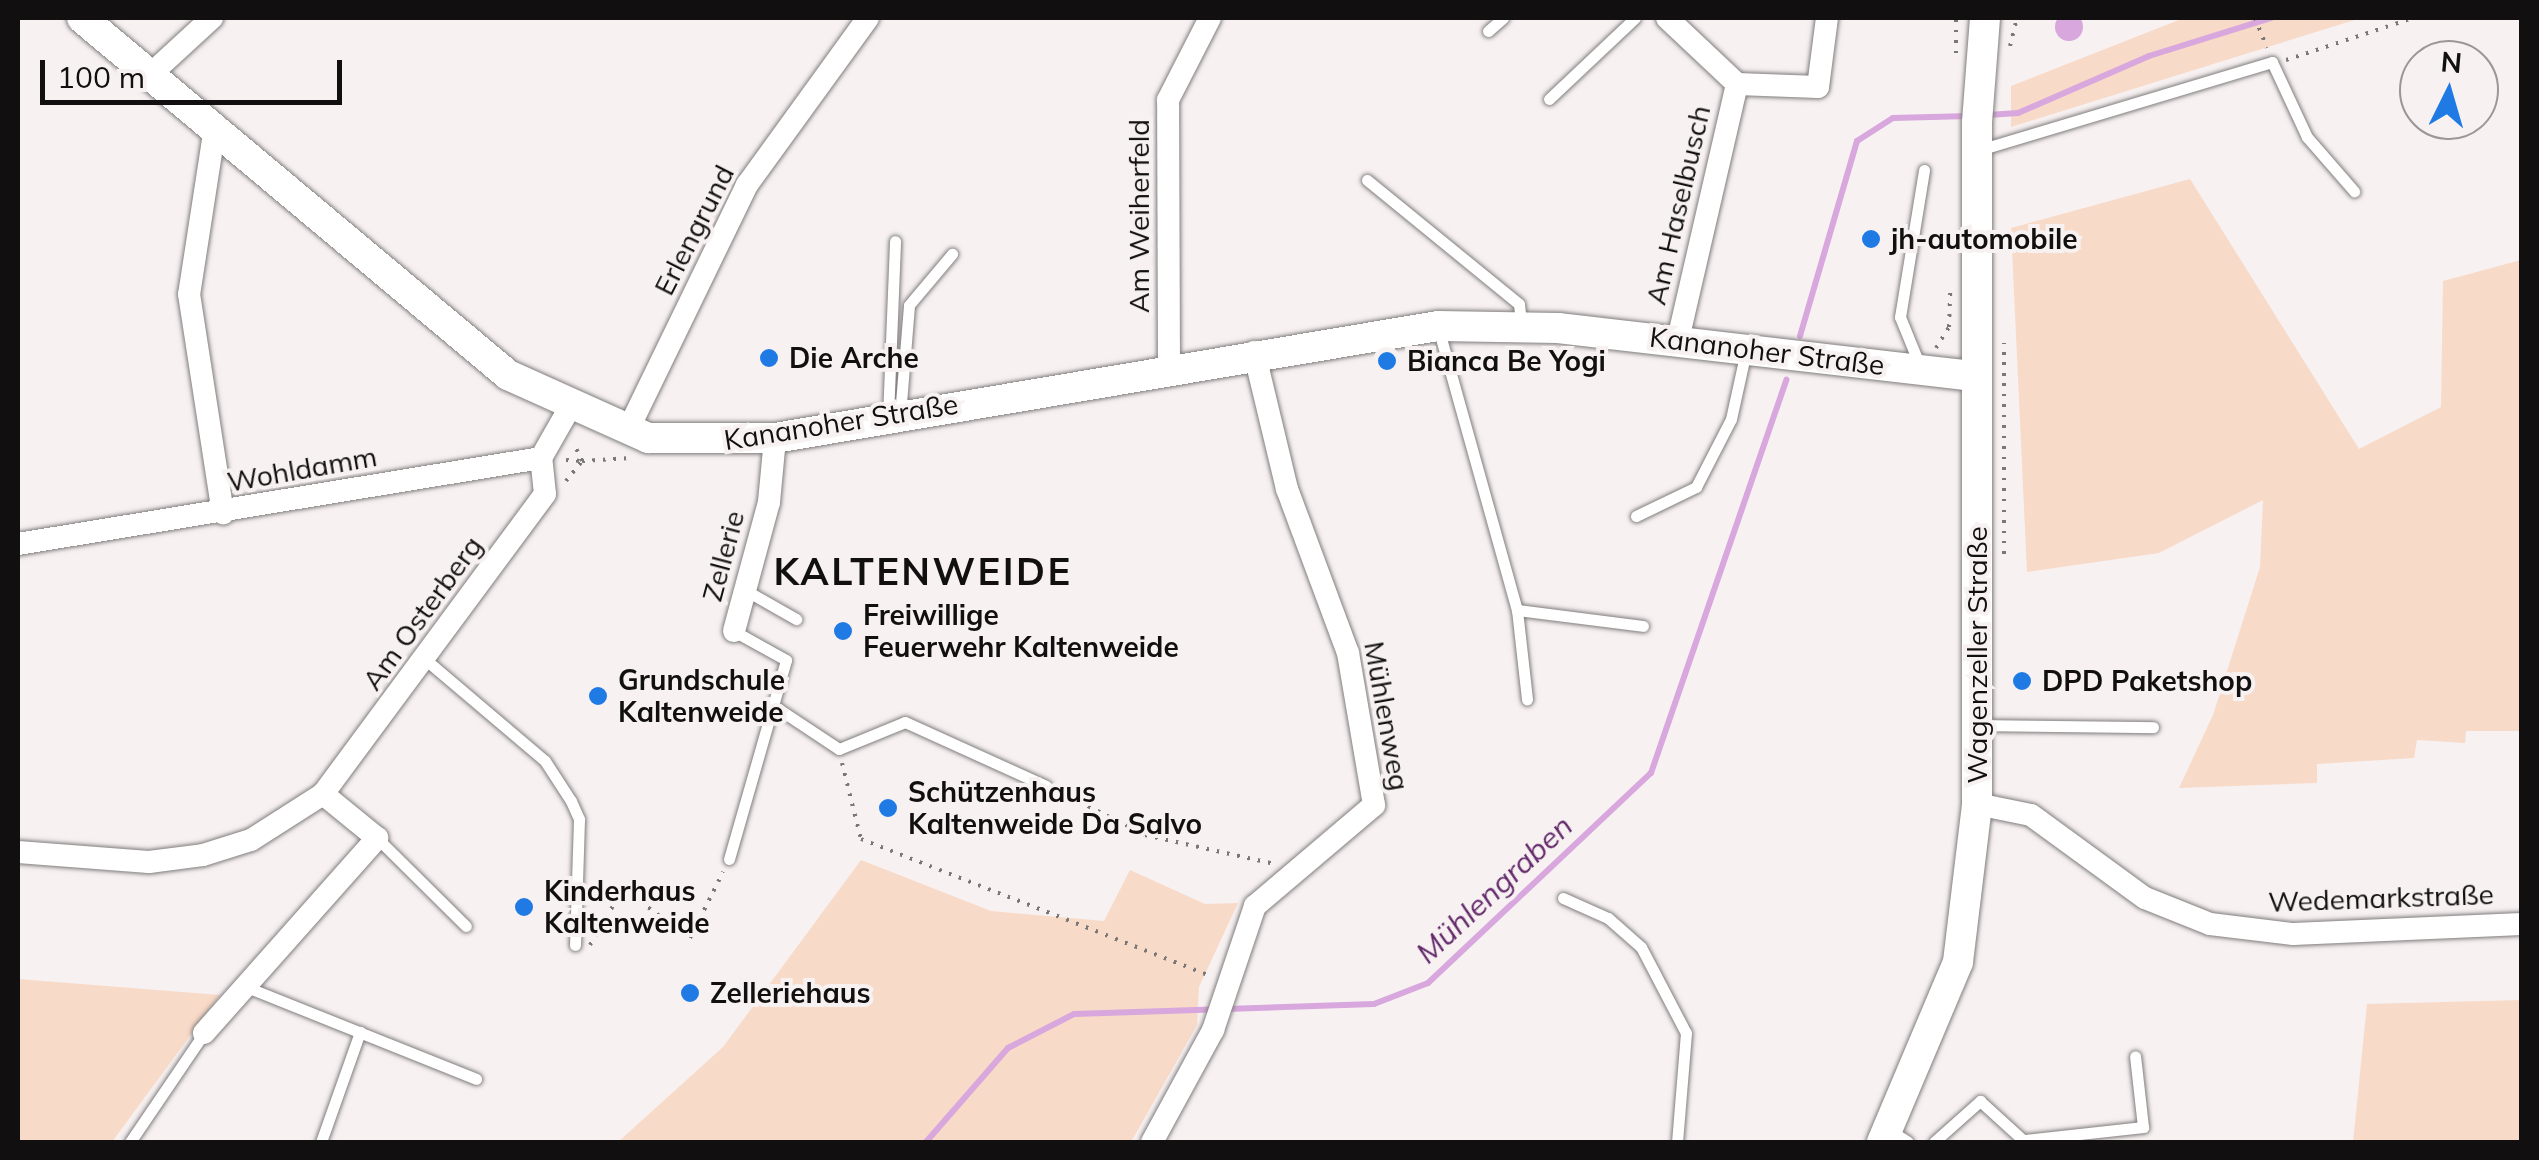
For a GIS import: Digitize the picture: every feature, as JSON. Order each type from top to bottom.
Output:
[{"type":"street","name":"Kananoher Straße","points":[[82,18],[508,375],[569,409],[637,435],[774,438],[1169,365],[1438,326],[1522,325],[1678,339],[1976,376]]},
{"type":"street","points":[[151,74],[212,18]]},
{"type":"street","name":"Erlengrund","points":[[637,435],[747,186],[868,18]]},
{"type":"street","name":"Am Weiherfeld","points":[[1169,365],[1168,100],[1210,18]]},
{"type":"street","name":"Am Haselbusch","points":[[1667,18],[1737,84],[1818,88],[1826,18]]},
{"type":"street","name":"Wagenzeller Straße","points":[[1893,1138],[1958,962],[1978,804],[1977,116],[1973,18]]},
{"type":"street","name":"Wagenzeller Straße","points":[[1977,116],[1985,18]]},
{"type":"street","name":"Am Haselbusch","points":[[1678,339],[1737,84]]},
{"type":"street","points":[[215,128],[189,294],[224,513]]},
{"type":"street","name":"Mühlenweg","points":[[1152,1142],[1222,998],[1255,906],[1286,870],[1367,820],[1374,806],[1348,653],[1287,489],[1254,352]]},
{"type":"street","points":[[545,494],[541,458],[569,409]]},
{"type":"street","name":"Zellerie","points":[[734,631],[774,438]]},
{"type":"street","name":"Wohldamm","points":[[18,544],[541,458]]},
{"type":"street","name":"Am Osterberg","points":[[18,852],[149,862],[203,855],[251,840],[323,794],[426,660],[545,494]]},
{"type":"street","points":[[204,1033],[376,838],[323,794]]},
{"type":"street","name":"Wedemarkstraße","points":[[1978,804],[2031,816],[2145,898],[2210,924],[2294,934],[2522,924]]},
{"type":"lane","points":[[1488,31],[1503,18]]},
{"type":"lane","points":[[1549,98],[1635,18]]},
{"type":"lane","points":[[1977,116],[2272,62],[2307,137],[2354,191]]},
{"type":"lane","points":[[1924,170],[1900,317],[1928,370]]},
{"type":"lane","points":[[1367,180],[1519,304],[1522,325]]},
{"type":"lane","points":[[894,416],[895,240]]},
{"type":"lane","points":[[894,416],[908,305],[952,254]]},
{"type":"lane","points":[[1438,326],[1516,610],[1527,699]]},
{"type":"lane","points":[[1636,516],[1696,486],[1731,419],[1746,347]]},
{"type":"lane","points":[[745,590],[796,619]]},
{"type":"lane","points":[[1516,610],[1643,626]]},
{"type":"lane","name":"Zellerie","points":[[734,631],[786,660],[774,706]]},
{"type":"lane","points":[[426,660],[545,761],[571,801],[579,819],[575,945]]},
{"type":"lane","points":[[730,859],[774,706],[839,749],[905,722],[1046,786]]},
{"type":"lane","points":[[1978,725],[2153,727]]},
{"type":"lane","points":[[376,838],[466,926]]},
{"type":"lane","points":[[1563,898],[1608,918],[1641,947],[1686,1032],[1677,1142]]},
{"type":"lane","points":[[244,986],[476,1079]]},
{"type":"lane","points":[[321,1142],[360,1032]]},
{"type":"lane","points":[[130,1142],[204,1033]]},
{"type":"lane","points":[[1934,1142],[1980,1101],[2025,1142],[2142,1127],[2135,1056]]},
{"type":"path","points":[[2255,18],[2262,34]]},
{"type":"path","points":[[2272,62],[2413,18]]},
{"type":"path","points":[[1928,370],[1949,327],[1950,271]]},
{"type":"path","points":[[2002,572],[2007,420]]},
{"type":"path","points":[[545,494],[555,495],[582,461],[642,457],[637,435]]},
{"type":"path","points":[[839,749],[861,839],[1222,998]]},
{"type":"path","points":[[1046,786],[1145,835],[1195,851],[1242,852],[1286,870]]},
{"type":"path","points":[[575,945],[594,944],[600,916],[623,889],[690,938],[730,859]]},
{"type":"shaded area","points":[[2069,13],[2079,17],[2083,27],[2079,37],[2069,41],[2059,37],[2055,27],[2059,17]]},
{"type":"shaded area","points":[[2184,18],[2361,18],[2011,127],[2011,86]]},
{"type":"shaded area","points":[[2190,179],[2359,449],[2441,407],[2443,281],[2521,260],[2521,731],[2466,731],[2465,743],[2417,740],[2414,758],[2317,764],[2317,783],[2179,788],[2213,715],[2260,567],[2263,500],[2159,553],[2027,572],[2011,228]]},
{"type":"shaded area","points":[[861,860],[991,911],[1104,921],[1130,870],[1205,904],[1238,903],[1199,987],[1197,1025],[1131,1142],[618,1142],[723,1047]]},
{"type":"shaded area","points":[[18,979],[220,995],[112,1142],[18,1142]]},
{"type":"shaded area","points":[[2521,1000],[2521,1142],[2353,1142],[2367,1004]]},
{"type":"waterway","name":"Mühlengraben","points":[[1988,115],[2018,113],[2149,56],[2271,18]]},
{"type":"waterway","name":"Mühlengraben","points":[[1800,336],[1857,141],[1893,118],[1970,116]]},
{"type":"waterway","name":"Mühlengraben","points":[[926,1142],[1008,1048],[1074,1014],[1374,1004],[1428,983],[1651,773],[1786,380]]},
{"type":"place","name":"jh-automobile","points":[[1871,239]]},
{"type":"place","name":"Die Arche","points":[[769,358]]},
{"type":"place","name":"Bianca Be Yogi","points":[[1387,361]]},
{"type":"place","name":"Freiwillige Feuerwehr Kaltenweide","points":[[843,631]]},
{"type":"place","name":"DPD Paketshop","points":[[2022,681]]},
{"type":"place","name":"Grundschule Kaltenweide","points":[[598,696]]},
{"type":"place","name":"Schützenhaus Kaltenweide Da Salvo","points":[[888,808]]},
{"type":"place","name":"Kinderhaus Kaltenweide","points":[[524,907]]},
{"type":"place","name":"Zelleriehaus","points":[[690,993]]},
{"type":"district","name":"KALTENWEIDE","points":[[923,572]]}]
